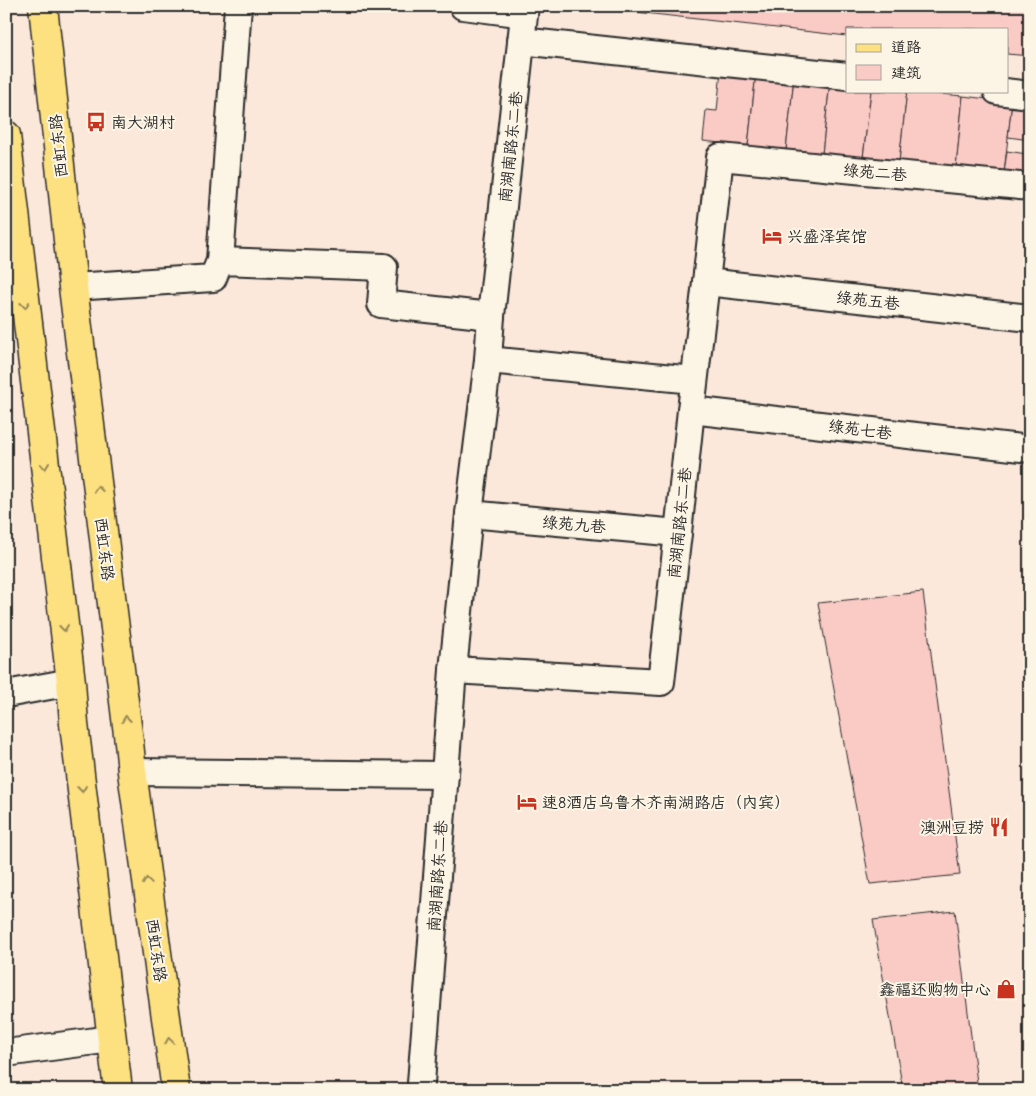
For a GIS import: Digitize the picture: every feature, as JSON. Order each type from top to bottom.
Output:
[{"type":"main road","name":"西虹东路","points":[[43,6],[73,287],[132,772],[176,1090]]},
{"type":"main road","points":[[6,135],[14,274],[71,682],[74,724],[118,1090]]},
{"type":"street","points":[[73,287],[214,278],[220,261],[238,6]]},
{"type":"street","points":[[463,6],[525,10]]},
{"type":"street","name":"南湖南路东二巷","points":[[421,1083],[453,670],[525,10]]},
{"type":"street","points":[[521,41],[846,76]]},
{"type":"street","points":[[1005,92],[1030,95]]},
{"type":"street","name":"南湖南路东二巷","points":[[453,670],[661,682],[720,157]]},
{"type":"street","name":"绿苑二巷","points":[[720,157],[1030,187]]},
{"type":"street","points":[[220,261],[384,268],[380,304],[491,316]]},
{"type":"street","name":"绿苑五巷","points":[[706,282],[1030,318]]},
{"type":"street","points":[[488,360],[694,380]]},
{"type":"street","name":"绿苑七巷","points":[[691,410],[1030,449]]},
{"type":"street","name":"绿苑九巷","points":[[469,514],[678,533]]},
{"type":"street","points":[[6,694],[71,682]]},
{"type":"street","points":[[132,772],[445,774]]},
{"type":"street","points":[[6,1053],[111,1039]]},
{"type":"building","points":[[618,6],[1030,6],[1030,56],[1008,54],[1008,28],[846,28],[846,36],[618,10]]},
{"type":"building","points":[[721,70],[756,73],[748,146],[703,141],[706,110],[717,111]]},
{"type":"building","points":[[756,73],[794,78],[786,150],[748,146]]},
{"type":"building","points":[[794,78],[830,82],[822,154],[786,150]]},
{"type":"building","points":[[830,82],[846,84],[846,92],[871,92],[863,158],[822,154]]},
{"type":"building","points":[[871,92],[907,92],[899,162],[863,158]]},
{"type":"building","points":[[907,92],[963,96],[956,168],[899,162]]},
{"type":"building","points":[[963,96],[1012,102],[1004,173],[956,168]]},
{"type":"building","points":[[1012,102],[1030,104],[1030,140],[1008,137]]},
{"type":"building","points":[[1029,140],[1030,176],[1004,173],[1007,151],[1027,154]]},
{"type":"building","points":[[923,592],[960,875],[870,884],[818,603]]},
{"type":"building","points":[[955,911],[978,1090],[903,1090],[873,920]]},
{"type":"place","name":"南大湖村","points":[[96,122]]},
{"type":"place","name":"兴盛泽宾馆","points":[[772,236]]},
{"type":"place","name":"速8酒店乌鲁木齐南湖路店（内宾）","points":[[527,802]]},
{"type":"place","name":"澳洲豆捞","points":[[999,827]]},
{"type":"place","name":"鑫福还购物中心","points":[[1006,989]]}]
